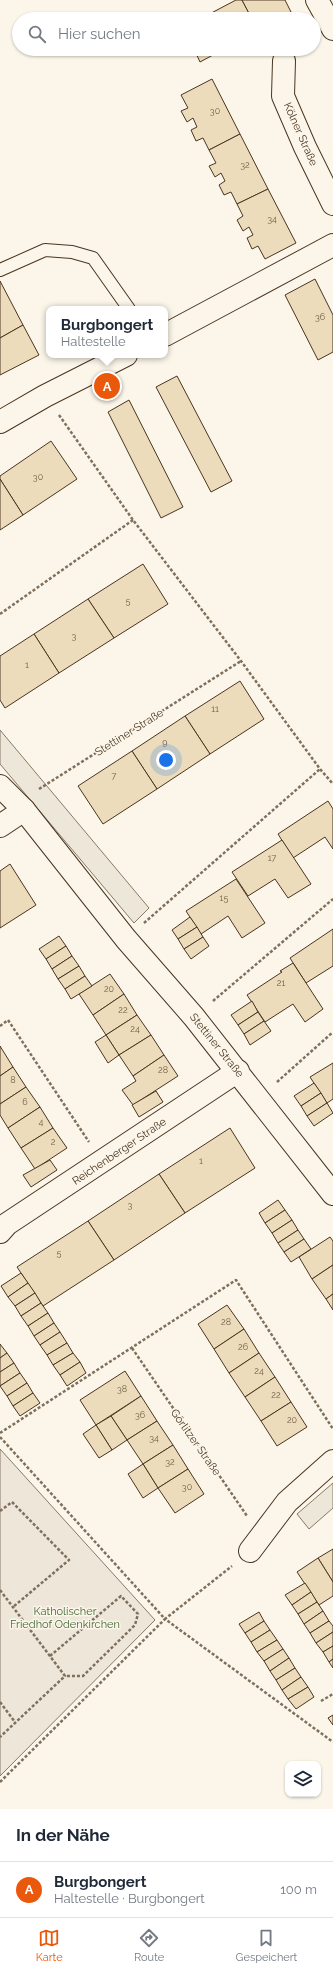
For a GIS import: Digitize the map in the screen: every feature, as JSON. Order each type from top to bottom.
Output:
[{"type":"street","points":[[317,0],[333,29]]},
{"type":"street","name":"Kölner Straße","points":[[284,61],[284,96],[305,147],[333,204]]},
{"type":"street","points":[[168,333],[333,245]]},
{"type":"street","points":[[0,422],[45,396],[120,358]]},
{"type":"street","name":"Stettiner Straße","points":[[0,786],[20,807],[126,939],[194,1017],[238,1071],[333,1194]]},
{"type":"street","points":[[0,826],[20,807]]},
{"type":"street","name":"Reichenberger Straße","points":[[0,1232],[7,1224],[238,1071]]},
{"type":"street","points":[[255,1544],[287,1502],[333,1461]]},
{"type":"lane","points":[[0,270],[45,250],[72,252],[93,258],[127,306]]},
{"type":"path","points":[[45,396],[133,520],[241,661],[320,769],[333,784]]},
{"type":"path","points":[[0,614],[133,520]]},
{"type":"path","name":"Stettiner Straße","points":[[20,807],[241,661]]},
{"type":"path","points":[[126,939],[320,769]]},
{"type":"path","points":[[194,1017],[333,899]]},
{"type":"path","points":[[0,1026],[8,1020],[102,1161]]},
{"type":"path","points":[[259,1098],[333,1032]]},
{"type":"path","points":[[0,1433],[236,1280],[333,1429]]},
{"type":"path","name":"Görlitzer Straße","points":[[132,1348],[255,1544]]},
{"type":"path","points":[[0,1437],[164,1619],[333,1742]]},
{"type":"path","points":[[0,1512],[12,1502],[69,1560],[13,1607]]},
{"type":"path","points":[[0,1782],[164,1619],[255,1544]]},
{"type":"path","points":[[0,1590],[65,1676]]},
{"type":"path","points":[[0,1737],[65,1676],[83,1676],[135,1625],[138,1614],[121,1596],[50,1656]]},
{"type":"path","points":[[321,1701],[333,1694]]},
{"type":"path","points":[[0,1702],[15,1722]]},
{"type":"green space","name":"Katholischer Friedhof Odenkirchen","points":[[0,1449],[155,1620],[0,1776]]},
{"type":"shaded area","points":[[0,730],[149,908],[134,923],[0,764]]},
{"type":"shaded area","points":[[333,1483],[333,1508],[309,1529],[297,1514]]},
{"type":"building","points":[[236,0],[242,0],[248,12],[213,12]]},
{"type":"building","points":[[242,0],[285,0],[291,12],[248,12]]},
{"type":"building","points":[[197,56],[211,56],[200,62]]},
{"type":"building","points":[[212,79],[240,134],[209,150],[203,138],[196,141],[191,130],[197,127],[193,118],[187,122],[181,111],[188,108],[181,95]]},
{"type":"building","points":[[240,134],[268,189],[237,204],[231,192],[224,195],[219,185],[225,181],[221,173],[215,177],[209,166],[216,163],[209,150]]},
{"type":"building","points":[[268,189],[296,243],[265,259],[258,246],[252,249],[247,238],[253,235],[249,227],[243,231],[237,220],[243,216],[237,204]]},
{"type":"building","points":[[315,279],[333,315],[333,352],[318,360],[285,295]]},
{"type":"building","points":[[0,281],[23,325],[0,338]]},
{"type":"building","points":[[23,325],[39,355],[0,375],[0,338]]},
{"type":"building","points":[[177,376],[232,481],[211,492],[156,387]]},
{"type":"building","points":[[129,400],[183,507],[161,518],[108,412]]},
{"type":"building","points":[[51,441],[77,479],[23,515],[0,479],[0,476]]},
{"type":"building","points":[[0,479],[23,515],[0,530]]},
{"type":"building","points":[[143,564],[168,604],[114,638],[88,599]]},
{"type":"building","points":[[88,599],[114,638],[59,673],[34,634]]},
{"type":"building","points":[[34,634],[59,673],[5,708],[0,700],[0,656]]},
{"type":"building","points":[[240,681],[264,719],[210,754],[185,716]]},
{"type":"building","points":[[185,716],[210,754],[157,789],[132,751]]},
{"type":"building","points":[[132,751],[157,789],[103,824],[78,786]]},
{"type":"building","points":[[328,801],[333,809],[333,849],[325,837],[293,858],[278,834]]},
{"type":"building","points":[[282,840],[311,884],[288,898],[275,879],[248,896],[232,872]]},
{"type":"building","points":[[10,864],[36,905],[0,928],[0,871]]},
{"type":"building","points":[[236,879],[265,923],[242,938],[228,916],[201,934],[186,911]]},
{"type":"building","points":[[190,917],[197,927],[178,939],[172,930]]},
{"type":"building","points":[[197,927],[203,937],[184,949],[178,939]]},
{"type":"building","points":[[333,929],[333,966],[306,983],[290,958]]},
{"type":"building","points":[[59,936],[66,946],[46,959],[39,949]]},
{"type":"building","points":[[203,937],[209,946],[191,959],[184,949]]},
{"type":"building","points":[[66,946],[72,956],[52,969],[46,959]]},
{"type":"building","points":[[72,956],[79,966],[58,979],[52,969]]},
{"type":"building","points":[[293,963],[323,1009],[305,1022],[293,1004],[265,1022],[247,995]]},
{"type":"building","points":[[79,966],[85,976],[65,989],[58,979]]},
{"type":"building","points":[[110,974],[124,994],[93,1015],[79,994]]},
{"type":"building","points":[[85,976],[92,986],[71,999],[65,989]]},
{"type":"building","points":[[124,994],[137,1015],[106,1035],[93,1015]]},
{"type":"building","points":[[252,1001],[258,1012],[238,1025],[231,1015]]},
{"type":"building","points":[[258,1012],[264,1021],[244,1034],[238,1025]]},
{"type":"building","points":[[137,1015],[151,1035],[119,1055],[106,1035]]},
{"type":"building","points":[[264,1021],[271,1031],[250,1045],[244,1034]]},
{"type":"building","points":[[106,1035],[119,1055],[108,1063],[95,1042]]},
{"type":"building","points":[[151,1035],[164,1055],[133,1076],[119,1055]]},
{"type":"building","points":[[0,1046],[13,1067],[0,1076]]},
{"type":"building","points":[[164,1055],[178,1076],[133,1105],[122,1090],[136,1081],[133,1076]]},
{"type":"building","points":[[333,1063],[333,1099],[327,1103],[310,1077]]},
{"type":"building","points":[[13,1067],[26,1087],[0,1104],[0,1076]]},
{"type":"building","points":[[314,1083],[321,1093],[301,1106],[294,1096]]},
{"type":"building","points":[[26,1087],[40,1107],[8,1128],[0,1115],[0,1104]]},
{"type":"building","points":[[156,1091],[163,1102],[139,1117],[132,1105]]},
{"type":"building","points":[[321,1093],[327,1103],[307,1116],[301,1106]]},
{"type":"building","points":[[327,1103],[333,1113],[314,1126],[307,1116]]},
{"type":"building","points":[[40,1107],[53,1128],[21,1148],[8,1128]]},
{"type":"building","points":[[53,1128],[67,1148],[35,1169],[21,1148]]},
{"type":"building","points":[[230,1128],[255,1168],[185,1213],[159,1174]]},
{"type":"building","points":[[50,1160],[57,1170],[31,1187],[23,1175]]},
{"type":"building","points":[[159,1174],[185,1213],[114,1260],[88,1221]]},
{"type":"building","points":[[278,1200],[285,1210],[265,1223],[259,1213]]},
{"type":"building","points":[[285,1210],[292,1220],[272,1233],[265,1223]]},
{"type":"building","points":[[292,1220],[298,1230],[278,1243],[272,1233]]},
{"type":"building","points":[[88,1221],[114,1260],[43,1306],[17,1267]]},
{"type":"building","points":[[298,1230],[304,1239],[284,1252],[278,1243]]},
{"type":"building","points":[[330,1237],[333,1241],[333,1265],[312,1279],[299,1257]]},
{"type":"building","points":[[304,1239],[311,1249],[291,1262],[284,1252]]},
{"type":"building","points":[[333,1265],[333,1294],[326,1299],[312,1279]]},
{"type":"building","points":[[21,1273],[28,1283],[8,1297],[1,1286]]},
{"type":"building","points":[[28,1283],[35,1293],[15,1306],[8,1297]]},
{"type":"building","points":[[35,1293],[41,1303],[21,1316],[15,1306]]},
{"type":"building","points":[[333,1294],[333,1310],[326,1299]]},
{"type":"building","points":[[41,1303],[48,1313],[28,1326],[21,1316]]},
{"type":"building","points":[[227,1305],[244,1329],[214,1349],[198,1324]]},
{"type":"building","points":[[48,1313],[54,1323],[34,1336],[28,1326]]},
{"type":"building","points":[[54,1323],[60,1332],[40,1345],[34,1336]]},
{"type":"building","points":[[244,1329],[259,1353],[229,1373],[214,1349]]},
{"type":"building","points":[[60,1332],[67,1343],[47,1355],[40,1345]]},
{"type":"building","points":[[67,1343],[73,1353],[53,1365],[47,1355]]},
{"type":"building","points":[[0,1344],[7,1353],[0,1358]]},
{"type":"building","points":[[7,1353],[14,1363],[0,1372],[0,1358]]},
{"type":"building","points":[[73,1353],[80,1362],[60,1375],[53,1365]]},
{"type":"building","points":[[259,1353],[275,1377],[245,1397],[229,1373]]},
{"type":"building","points":[[80,1362],[86,1373],[67,1386],[60,1375]]},
{"type":"building","points":[[14,1363],[20,1373],[0,1386],[0,1372]]},
{"type":"building","points":[[125,1371],[141,1396],[96,1425],[80,1400]]},
{"type":"building","points":[[20,1373],[27,1383],[7,1396],[0,1386]]},
{"type":"building","points":[[275,1377],[291,1402],[261,1421],[245,1397]]},
{"type":"building","points":[[27,1383],[33,1393],[13,1406],[7,1396]]},
{"type":"building","points":[[33,1393],[40,1403],[20,1416],[13,1406]]},
{"type":"building","points":[[141,1396],[157,1421],[127,1440],[111,1416]]},
{"type":"building","points":[[291,1402],[307,1427],[277,1446],[261,1421]]},
{"type":"building","points":[[111,1416],[127,1440],[112,1450],[96,1425]]},
{"type":"building","points":[[157,1421],[173,1445],[143,1464],[127,1440]]},
{"type":"building","points":[[96,1425],[112,1450],[99,1458],[83,1434]]},
{"type":"building","points":[[173,1445],[188,1469],[158,1488],[143,1464]]},
{"type":"building","points":[[143,1464],[158,1488],[143,1498],[128,1474]]},
{"type":"building","points":[[188,1469],[204,1494],[175,1513],[158,1488]]},
{"type":"building","points":[[333,1549],[333,1582],[318,1558]]},
{"type":"building","points":[[318,1558],[333,1582],[333,1596],[319,1605],[297,1572]]},
{"type":"building","points":[[305,1583],[311,1592],[292,1605],[285,1595]]},
{"type":"building","points":[[311,1592],[317,1602],[298,1614],[292,1605]]},
{"type":"building","points":[[317,1602],[323,1611],[304,1624],[298,1614]]},
{"type":"building","points":[[323,1611],[329,1621],[310,1633],[304,1624]]},
{"type":"building","points":[[259,1612],[264,1621],[245,1633],[239,1624]]},
{"type":"building","points":[[264,1621],[270,1630],[251,1642],[245,1633]]},
{"type":"building","points":[[329,1621],[333,1626],[333,1632],[316,1643],[310,1633]]},
{"type":"building","points":[[270,1630],[277,1640],[257,1652],[251,1642]]},
{"type":"building","points":[[333,1632],[333,1646],[323,1652],[316,1643]]},
{"type":"building","points":[[277,1640],[283,1649],[264,1661],[257,1652]]},
{"type":"building","points":[[333,1646],[333,1659],[329,1662],[323,1652]]},
{"type":"building","points":[[283,1649],[289,1658],[270,1671],[264,1661]]},
{"type":"building","points":[[289,1658],[295,1668],[276,1680],[270,1671]]},
{"type":"building","points":[[333,1659],[333,1668],[329,1662]]},
{"type":"building","points":[[295,1668],[301,1677],[282,1690],[276,1680]]},
{"type":"building","points":[[301,1677],[308,1687],[288,1699],[282,1690]]},
{"type":"building","points":[[308,1687],[314,1697],[296,1709],[288,1699]]},
{"type":"building","points":[[333,1715],[333,1725],[328,1718]]},
{"type":"place","name":"Burgbongert","points":[[107,386]]}]
